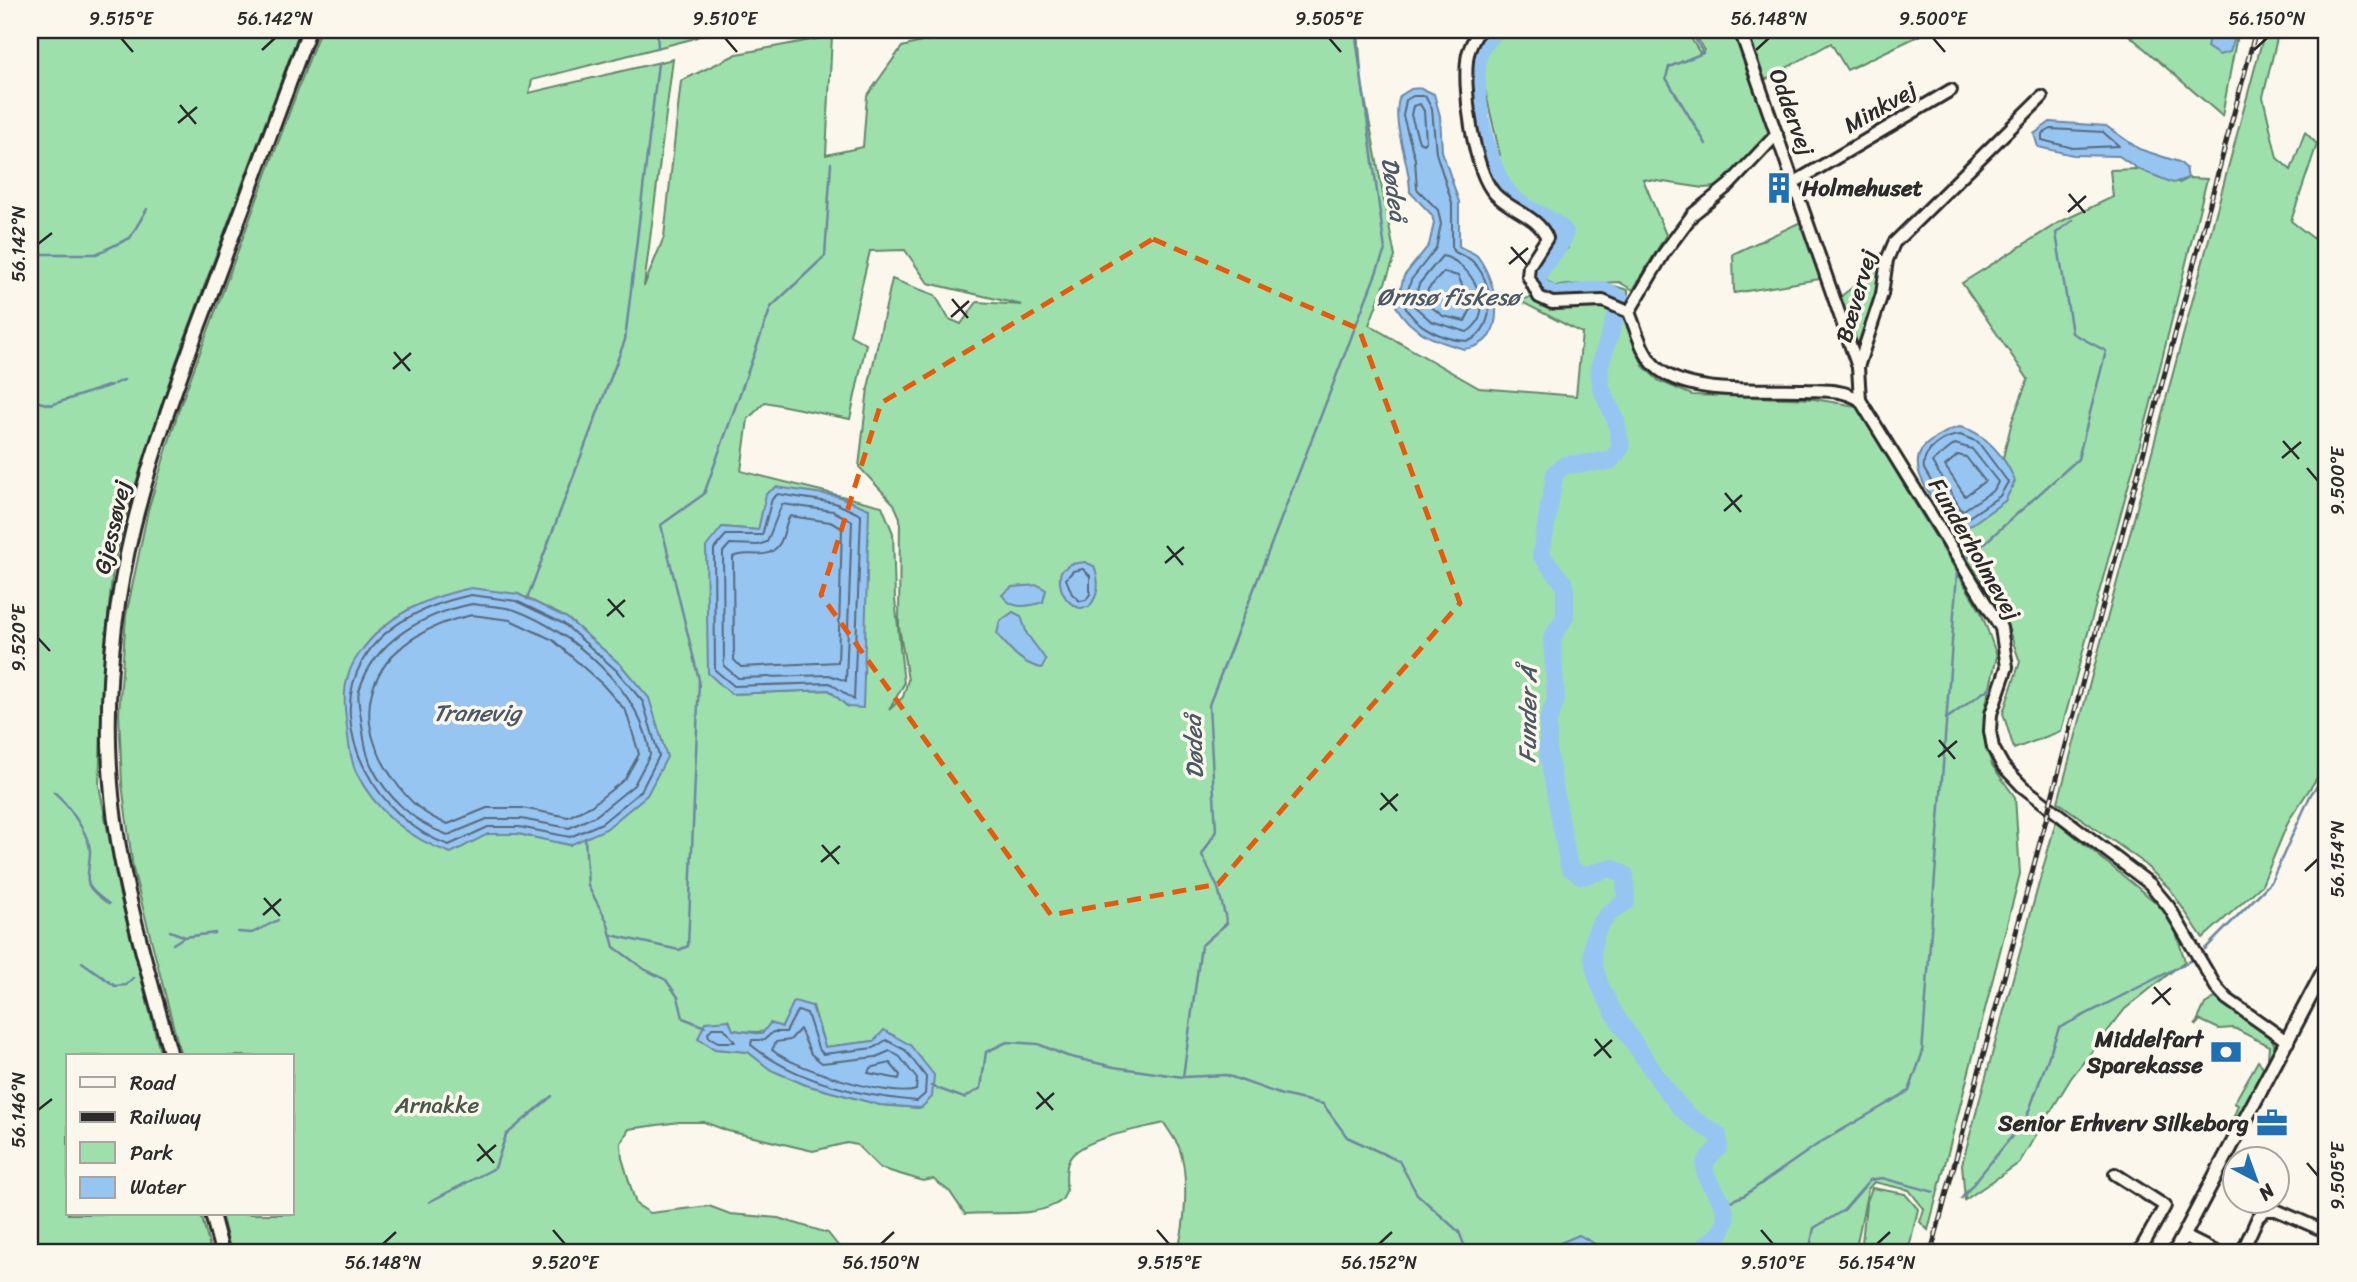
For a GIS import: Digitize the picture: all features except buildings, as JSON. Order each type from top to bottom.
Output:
[{"type":"street","name":"Gjessøvej","points":[[170,1054],[128,894],[115,824],[108,711],[116,605],[130,530],[151,455],[309,30]]},
{"type":"street","points":[[1479,30],[1468,52],[1466,70],[1468,100],[1480,166],[1492,191],[1505,204],[1539,224],[1547,238],[1529,266],[1530,285],[1539,297],[1552,303],[1604,301],[1629,312],[1645,352],[1654,364],[1682,382],[1709,387],[1840,391],[1860,400]]},
{"type":"street","name":"Oddervej","points":[[1740,30],[1858,367]]},
{"type":"street","name":"Minkvej","points":[[1795,182],[1951,90]]},
{"type":"street","name":"Bævervej","points":[[1860,400],[1858,367],[1882,294],[1887,260],[1894,243],[2042,97]]},
{"type":"street","points":[[1629,312],[1658,263],[1693,214],[1729,185],[1777,134]]},
{"type":"street","name":"Funderholmevej","points":[[1860,400],[2001,628],[2007,667],[1991,714],[1990,731],[1993,748],[2003,766],[2023,787],[2150,884],[2169,906],[2222,993],[2243,1013],[2288,1042]]},
{"type":"street","points":[[2175,1252],[2327,965]]},
{"type":"street","points":[[2115,1174],[2165,1206],[2139,1252]]},
{"type":"street","points":[[2242,1252],[2258,1217],[2266,1210],[2276,1210],[2327,1231]]},
{"type":"street","points":[[213,1216],[222,1252]]},
{"type":"street","points":[[2184,1236],[2216,1252]]},
{"type":"highlighted area","points":[[1153,239],[1359,329],[1460,603],[1218,884],[1051,915],[821,595],[881,403]]},
{"type":"green space","points":[[30,30],[300,30],[176,362],[127,510],[113,568],[104,654],[99,785],[120,896],[160,1054],[66,1054],[66,1216],[202,1216],[211,1252],[30,1252]]},
{"type":"green space","name":"Arnakke","points":[[320,30],[713,30],[692,39],[532,80],[529,93],[673,59],[644,286],[664,237],[681,81],[737,54],[832,36],[826,155],[863,147],[867,96],[902,47],[967,30],[1358,30],[1362,83],[1395,257],[1369,325],[1479,388],[1576,396],[1582,333],[1518,300],[1604,283],[1628,290],[1627,327],[1643,366],[1659,381],[1692,395],[1814,399],[1856,406],[1981,612],[1997,656],[1984,713],[1984,737],[1992,765],[2015,797],[2020,874],[1928,1230],[1920,1222],[1924,1209],[1909,1190],[1874,1182],[1868,1189],[1855,1252],[1609,1252],[1579,1235],[1539,1252],[1177,1252],[1184,1214],[1184,1171],[1179,1147],[1164,1123],[1098,1140],[1075,1152],[1067,1166],[1066,1190],[1056,1204],[1024,1213],[965,1214],[950,1192],[933,1179],[923,1181],[880,1168],[857,1145],[847,1143],[813,1151],[728,1131],[704,1122],[679,1122],[629,1129],[621,1143],[622,1158],[636,1204],[650,1213],[709,1206],[730,1214],[778,1218],[828,1233],[843,1252],[231,1252],[222,1216],[294,1216],[294,1054],[180,1054],[133,869],[122,784],[119,713],[126,616],[148,510],[179,409]],"holes":[[[905,250],[928,283],[1022,305],[977,302],[961,324],[949,319],[935,295],[892,279],[868,388],[859,467],[894,504],[900,518],[899,627],[908,680],[903,697],[889,710],[904,684],[895,599],[893,533],[882,506],[741,471],[748,419],[765,402],[850,419],[866,344],[850,335],[870,251]],[[722,527],[758,530],[848,707],[829,690],[731,694]],[[518,594],[567,618],[621,665],[570,845],[518,834],[488,834]],[[813,1006],[825,1047],[874,1041],[921,1108],[880,1105],[806,1085],[771,1070],[748,1052],[715,1049],[729,1020],[733,1030],[768,1031],[784,1025]]]},
{"type":"green space","points":[[1507,30],[1686,30],[1700,53],[1704,50],[1693,30],[1737,30],[1772,131],[1725,186],[1704,188],[1643,179],[1666,235],[1633,290],[1619,282],[1554,286],[1543,278],[1547,267],[1568,248],[1568,228],[1557,216],[1515,196],[1494,160],[1500,155],[1480,68],[1484,55]]},
{"type":"green space","points":[[1754,30],[1931,30],[1847,70],[1831,43],[1763,81],[1749,37]]},
{"type":"green space","points":[[2123,30],[2238,30],[2222,116]]},
{"type":"green space","points":[[2265,30],[2279,30],[2263,97],[2277,158],[2291,170],[2305,132],[2317,144],[2291,221],[2327,249],[2327,763],[2289,820],[2262,885],[2203,938],[2169,888],[2140,860],[2058,802]]},
{"type":"green space","points":[[2138,169],[2180,183],[2188,178],[2207,179],[2150,407],[2061,731],[2014,749],[2003,713],[2020,662],[2004,616],[1952,535],[2013,487],[2001,466],[2012,421],[2028,379],[1962,283],[2058,223],[2113,197],[2110,170]]},
{"type":"green space","points":[[1803,221],[1820,279],[1734,293],[1733,254]]},
{"type":"green space","points":[[1881,265],[1873,305],[1857,346],[1840,297]]},
{"type":"green space","points":[[2056,821],[2170,914],[2185,961],[2125,1009],[2071,1078],[2019,1163],[1965,1200],[1962,1164]]},
{"type":"green space","points":[[2215,998],[2272,1039],[2275,1047],[2271,1056],[2268,1057],[2269,1046],[2234,1028],[2219,1029],[2200,1020],[2195,1026],[2205,1004]]},
{"type":"green space","points":[[2258,1061],[2265,1069],[2233,1128],[2230,1127],[2238,1105],[2234,1103]]},
{"type":"green space","points":[[1872,1188],[1905,1194],[1918,1209],[1908,1252],[1861,1252],[1866,1204]]},
{"type":"water","points":[[2211,30],[2232,30],[2234,39],[2230,52],[2219,55],[2207,47]]},
{"type":"water","name":"Ørnsø fiskesø","points":[[1421,88],[1434,94],[1440,116],[1442,151],[1459,202],[1459,246],[1478,257],[1495,296],[1495,325],[1489,336],[1479,345],[1464,349],[1425,335],[1409,323],[1396,306],[1404,276],[1429,245],[1434,223],[1432,215],[1410,192],[1397,118],[1400,96],[1411,89]]},
{"type":"water","points":[[2050,122],[2106,126],[2139,149],[2179,162],[2186,168],[2188,178],[2173,183],[2138,169],[2119,156],[2073,155],[2038,147],[2034,134]]},
{"type":"water","points":[[1960,427],[1978,434],[1994,447],[2015,481],[2005,501],[1962,531],[1953,528],[1947,521],[1927,491],[1918,469],[1922,449],[1948,431]]},
{"type":"water","points":[[776,487],[837,496],[869,509],[863,708],[848,707],[829,690],[731,694],[708,673],[706,547],[722,527],[758,530],[766,494]]},
{"type":"water","points":[[1085,562],[1094,566],[1098,588],[1089,607],[1080,608],[1066,598],[1060,577],[1061,571],[1071,564]]},
{"type":"water","points":[[1038,585],[1046,590],[1043,602],[1037,604],[1015,605],[1002,595],[1012,587]]},
{"type":"water","name":"Tranevig","points":[[471,588],[518,594],[567,618],[621,665],[649,698],[667,757],[647,795],[606,829],[570,845],[518,834],[488,834],[451,853],[422,840],[396,822],[373,799],[356,772],[349,746],[345,710],[346,685],[354,662],[370,640],[395,618],[438,597]]},
{"type":"water","points":[[1013,612],[1021,616],[1027,634],[1046,660],[1042,668],[1022,660],[997,634],[1000,621]]},
{"type":"water","points":[[794,1001],[812,1006],[825,1047],[874,1041],[884,1030],[910,1045],[934,1075],[932,1097],[921,1108],[880,1105],[806,1085],[771,1070],[748,1052],[715,1049],[698,1039],[705,1022],[729,1020],[733,1030],[762,1034],[770,1023],[782,1027]]},
{"type":"water","points":[[1579,1235],[1609,1252],[1539,1252]]},
{"type":"waterway","points":[[657,30],[658,48]]},
{"type":"waterway","name":"Dødeå","points":[[1355,30],[1385,250],[1209,705],[1216,831],[1202,855],[1218,888],[1227,923],[1201,946],[1183,1077],[1226,1075],[1282,1095],[1323,1104],[1347,1137],[1399,1161],[1417,1194],[1459,1232],[1467,1252]]},
{"type":"waterway","name":"Funder Å","points":[[1497,30],[1481,48],[1477,65],[1482,127],[1494,168],[1511,196],[1565,232],[1560,245],[1536,281],[1543,289],[1558,295],[1602,290],[1621,300],[1599,368],[1601,388],[1616,421],[1621,448],[1610,461],[1565,465],[1555,473],[1541,555],[1565,585],[1565,617],[1552,638],[1556,700],[1548,721],[1548,753],[1569,867],[1582,876],[1612,868],[1625,875],[1626,902],[1606,917],[1595,935],[1593,954],[1596,975],[1605,996],[1674,1100],[1691,1117],[1718,1135],[1719,1147],[1706,1162],[1705,1172],[1722,1203],[1725,1221],[1720,1233],[1699,1252]]},
{"type":"waterway","points":[[1690,30],[1703,53],[1669,67],[1666,78],[1706,144]]},
{"type":"waterway","points":[[527,599],[625,340],[658,63]]},
{"type":"waterway","points":[[611,935],[679,950],[688,946],[699,680],[661,525],[704,494],[771,307],[825,256],[831,163]]},
{"type":"waterway","points":[[30,254],[96,254],[130,238],[147,209]]},
{"type":"waterway","points":[[1968,558],[2078,459],[2106,351],[2072,333],[2056,233],[2073,220]]},
{"type":"waterway","points":[[114,384],[124,380]]},
{"type":"waterway","points":[[30,400],[51,405],[111,385]]},
{"type":"waterway","points":[[1723,1204],[1745,1195],[1821,1142],[1909,1091],[1922,1054],[1957,573]]},
{"type":"waterway","points":[[1946,719],[1992,686]]},
{"type":"waterway","points":[[2205,949],[2271,882],[2311,794],[2327,773]]},
{"type":"waterway","points":[[54,792],[71,811],[89,846],[88,883],[94,892],[109,904]]},
{"type":"waterway","points":[[585,838],[588,886],[607,921],[614,947],[644,969],[666,980],[678,997],[683,1018],[705,1027]]},
{"type":"waterway","points":[[238,932],[252,933],[278,920]]},
{"type":"waterway","points":[[170,931],[183,936]]},
{"type":"waterway","points":[[173,944],[184,937],[215,933]]},
{"type":"waterway","points":[[1961,1199],[2026,1119],[2059,1028],[2192,960]]},
{"type":"waterway","points":[[82,962],[115,986],[126,985],[133,978]]},
{"type":"waterway","points":[[931,1086],[964,1098],[981,1088],[986,1052],[1007,1042],[1038,1044],[1067,1056],[1114,1067],[1183,1077]]},
{"type":"waterway","points":[[429,1202],[495,1168],[506,1135],[552,1096]]},
{"type":"waterway","points":[[1809,1252],[1814,1228],[1844,1210],[1870,1180],[1882,1178],[1934,1192]]},
{"type":"railway","points":[[1931,1252],[2256,30]]},
{"type":"place","name":"Holmehuset","points":[[1779,188]]},
{"type":"place","name":"Middelfart Sparekasse","points":[[2226,1052]]},
{"type":"place","name":"Senior Erhverv Silkeborg","points":[[2272,1123]]}]
